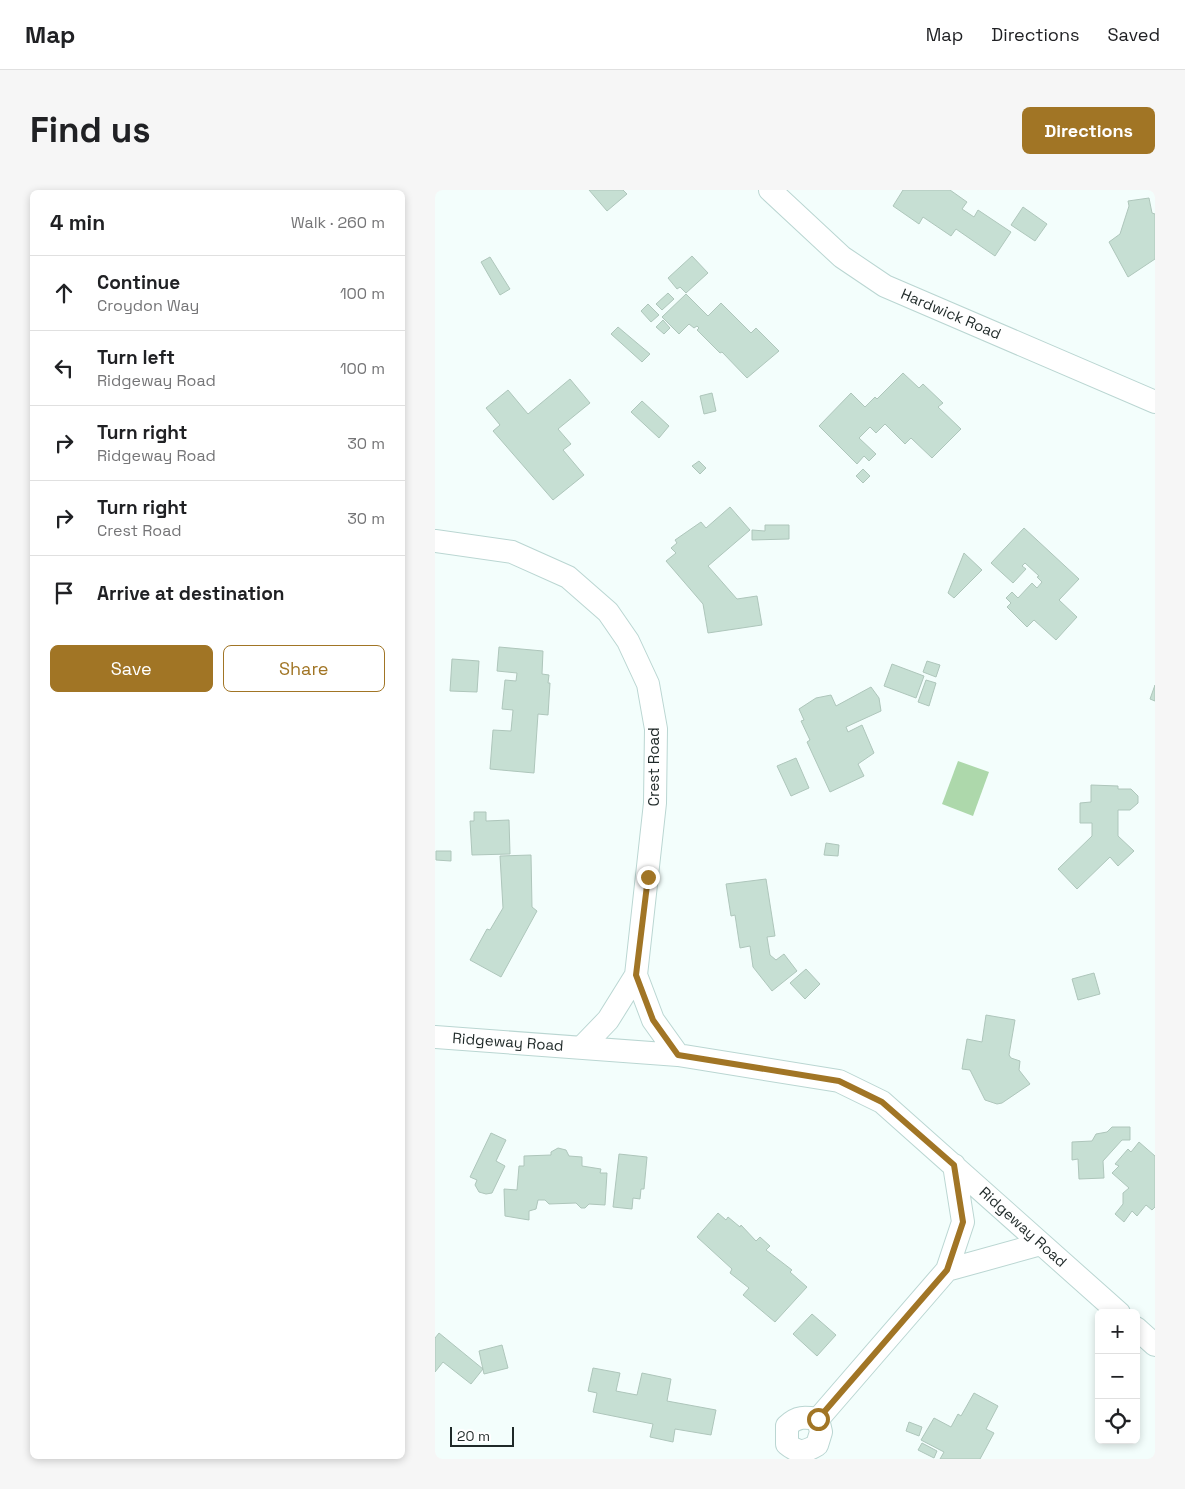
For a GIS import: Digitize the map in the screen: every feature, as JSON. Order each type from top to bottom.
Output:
[{"type":"street","name":"Hardwick Road","points":[[770,190],[842,256],[885,286],[1155,402]]},
{"type":"street","name":"Crest Road","points":[[435,541],[512,552],[568,577],[608,612],[627,641],[648,684],[656,729],[655,803],[636,975]]},
{"type":"street","name":"Ridgeway Road","points":[[582,1047],[608,1020],[636,975]]},
{"type":"street","points":[[636,975],[653,1020],[678,1055]]},
{"type":"street","name":"Ridgeway Road","points":[[435,1037],[678,1055],[839,1081],[882,1102],[1114,1309]]},
{"type":"street","points":[[818,1419],[947,1270],[963,1222],[954,1165]]},
{"type":"street","points":[[947,1270],[1041,1244]]},
{"type":"street","points":[[1140,1331],[1155,1344]]},
{"type":"green space","points":[[958,761],[989,772],[973,816],[942,804]]},
{"type":"building","points":[[589,190],[623,190],[627,194],[607,211]]},
{"type":"building","points":[[903,190],[950,190],[967,202],[962,209],[974,217],[978,210],[1011,232],[995,256],[956,229],[951,236],[923,217],[919,224],[893,206]]},
{"type":"building","points":[[1149,198],[1152,213],[1155,214],[1155,259],[1128,277],[1109,242],[1120,234],[1129,206],[1128,201]]},
{"type":"building","points":[[1023,207],[1047,224],[1035,241],[1011,225]]},
{"type":"building","points":[[692,256],[708,273],[686,293],[680,287],[677,289],[668,278]]},
{"type":"building","points":[[490,257],[510,289],[500,295],[481,262]]},
{"type":"building","points":[[668,293],[674,299],[662,310],[656,304]]},
{"type":"building","points":[[686,294],[708,316],[721,303],[751,333],[756,328],[779,351],[747,378],[697,330],[699,328],[697,326],[694,328],[689,324],[679,334],[662,317]]},
{"type":"building","points":[[648,304],[659,315],[651,322],[641,311]]},
{"type":"building","points":[[663,320],[670,328],[664,334],[656,327]]},
{"type":"building","points":[[618,327],[650,354],[642,362],[611,334]]},
{"type":"building","points":[[903,373],[919,388],[923,384],[943,403],[938,407],[961,429],[932,458],[911,438],[905,444],[885,424],[876,433],[870,427],[859,438],[876,454],[869,461],[864,456],[857,464],[819,426],[851,393],[865,407],[875,397],[877,399]]},
{"type":"building","points":[[570,379],[590,403],[558,429],[571,444],[563,450],[584,475],[553,500],[493,431],[500,425],[486,408],[508,390],[528,414]]},
{"type":"building","points":[[712,393],[716,411],[704,414],[700,396]]},
{"type":"building","points":[[642,401],[669,426],[659,438],[631,412]]},
{"type":"building","points":[[699,461],[706,468],[700,474],[692,466]]},
{"type":"building","points":[[863,469],[870,476],[863,483],[856,476]]},
{"type":"building","points":[[730,507],[750,530],[708,566],[737,599],[757,596],[762,625],[708,633],[703,604],[666,561],[676,553],[671,548],[677,543],[675,540],[701,522],[706,528]]},
{"type":"building","points":[[765,525],[789,525],[789,539],[752,540],[752,530],[765,531]]},
{"type":"building","points":[[1024,528],[1079,579],[1059,600],[1077,617],[1056,640],[1034,620],[1027,627],[1007,607],[1011,603],[1006,598],[1012,592],[1018,598],[1032,583],[1037,588],[1042,582],[1037,577],[1039,576],[1025,563],[1022,566],[1026,569],[1013,583],[991,563]]},
{"type":"building","points":[[964,553],[982,570],[954,598],[948,593]]},
{"type":"building","points":[[499,647],[543,651],[542,674],[549,675],[548,683],[550,683],[548,715],[538,714],[534,773],[490,769],[493,730],[511,731],[513,710],[502,709],[505,680],[516,681],[517,673],[497,671]]},
{"type":"building","points":[[452,659],[479,661],[477,692],[450,691]]},
{"type":"building","points":[[927,661],[940,665],[936,677],[923,672]]},
{"type":"building","points":[[892,664],[924,676],[916,698],[884,686]]},
{"type":"building","points":[[926,680],[936,683],[929,706],[918,702]]},
{"type":"building","points":[[1155,685],[1155,701],[1150,699]]},
{"type":"building","points":[[871,687],[879,698],[881,711],[846,727],[848,732],[862,725],[874,753],[858,764],[864,776],[830,792],[807,742],[810,740],[801,721],[804,720],[799,709],[816,698],[831,695],[836,706]]},
{"type":"building","points":[[796,758],[809,788],[791,796],[777,766]]},
{"type":"building","points":[[1091,785],[1118,786],[1118,789],[1131,789],[1138,796],[1138,803],[1130,810],[1118,810],[1118,836],[1134,851],[1118,866],[1110,857],[1077,889],[1058,869],[1092,836],[1092,823],[1080,823],[1080,803],[1091,802]]},
{"type":"building","points":[[474,812],[486,812],[486,821],[509,820],[510,854],[472,855],[470,821],[474,821]]},
{"type":"building","points":[[826,843],[839,845],[838,856],[824,855]]},
{"type":"building","points":[[436,851],[451,851],[451,861],[436,860]]},
{"type":"building","points":[[531,855],[532,907],[537,911],[501,977],[470,960],[487,929],[490,930],[503,908],[500,856]]},
{"type":"building","points":[[766,879],[775,936],[767,937],[770,955],[776,960],[784,954],[797,971],[772,991],[753,967],[750,946],[740,948],[735,915],[731,916],[726,884]]},
{"type":"building","points":[[806,969],[820,984],[805,999],[790,983]]},
{"type":"building","points":[[1094,973],[1100,994],[1078,1000],[1072,979]]},
{"type":"building","points":[[986,1015],[1015,1020],[1009,1055],[1011,1058],[1020,1061],[1019,1070],[1030,1084],[1002,1103],[997,1104],[985,1100],[970,1070],[962,1069],[967,1039],[982,1042]]},
{"type":"building","points":[[1112,1127],[1130,1127],[1130,1140],[1122,1140],[1103,1161],[1104,1178],[1079,1179],[1078,1159],[1072,1160],[1072,1142],[1092,1141],[1096,1134],[1107,1132]]},
{"type":"building","points":[[491,1133],[506,1140],[496,1161],[505,1166],[492,1193],[486,1194],[479,1192],[475,1185],[477,1180],[470,1177]]},
{"type":"building","points":[[1139,1142],[1155,1156],[1155,1207],[1152,1210],[1146,1205],[1137,1216],[1132,1211],[1124,1222],[1115,1214],[1123,1204],[1123,1193],[1129,1188],[1112,1173],[1119,1166],[1115,1164],[1128,1149],[1131,1152]]},
{"type":"building","points":[[558,1148],[566,1150],[569,1156],[582,1157],[582,1166],[601,1169],[600,1173],[607,1173],[605,1205],[589,1204],[585,1208],[581,1208],[576,1203],[549,1204],[545,1200],[538,1200],[536,1209],[529,1211],[529,1220],[505,1216],[504,1189],[517,1190],[519,1166],[524,1166],[524,1156],[551,1155],[551,1152]]},
{"type":"building","points":[[619,1154],[647,1157],[644,1189],[641,1189],[640,1199],[633,1198],[632,1209],[613,1207]]},
{"type":"building","points":[[718,1213],[726,1220],[728,1217],[740,1227],[741,1225],[756,1241],[760,1237],[770,1246],[766,1250],[792,1270],[790,1272],[807,1287],[775,1322],[743,1295],[749,1288],[730,1273],[732,1269],[697,1237]]},
{"type":"building","points":[[812,1314],[836,1335],[817,1356],[793,1334]]},
{"type":"building","points":[[439,1333],[483,1369],[471,1384],[443,1362],[435,1372],[435,1338]]},
{"type":"building","points":[[502,1345],[508,1368],[484,1374],[479,1351]]},
{"type":"building","points":[[593,1368],[620,1373],[616,1391],[637,1395],[642,1373],[671,1379],[667,1401],[716,1410],[711,1435],[675,1429],[673,1442],[650,1437],[653,1424],[593,1412],[597,1393],[588,1391]]},
{"type":"building","points":[[974,1393],[998,1406],[986,1429],[994,1433],[980,1459],[940,1459],[944,1452],[921,1440],[934,1418],[951,1427],[958,1414],[961,1416]]},
{"type":"building","points":[[909,1422],[922,1427],[919,1436],[906,1431]]},
{"type":"building","points":[[922,1443],[937,1451],[934,1458],[918,1450]]},
{"type":"route","points":[[648,877],[636,975],[653,1020],[678,1055],[839,1081],[882,1102],[954,1165],[963,1222],[947,1270],[818,1419]]}]
